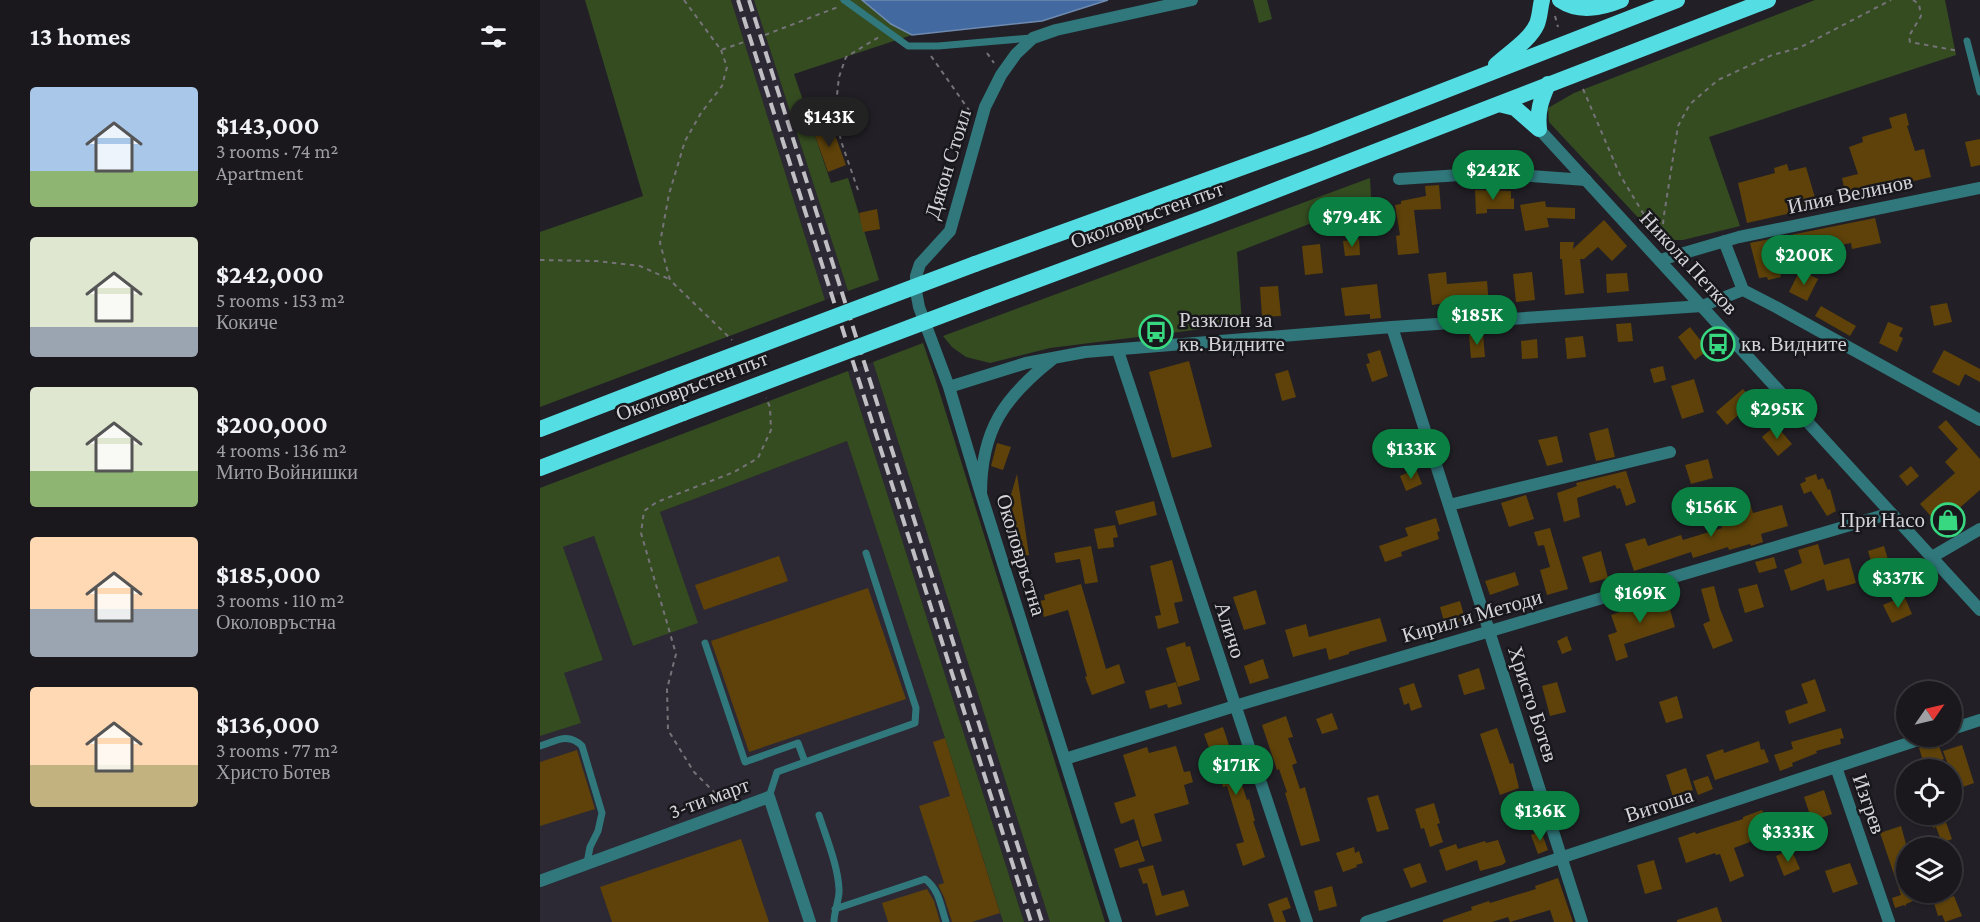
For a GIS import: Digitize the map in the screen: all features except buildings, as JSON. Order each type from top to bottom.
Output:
[{"type":"highway","points":[[1486,74],[1532,31],[1540,13],[1542,0]]},
{"type":"highway","points":[[1560,0],[1572,7],[1603,8],[1620,0]]},
{"type":"highway","name":"Околовръстен път","points":[[540,429],[975,264],[1230,173],[1677,0]]},
{"type":"highway","name":"Околовръстен път","points":[[540,468],[1198,220],[1768,0]]},
{"type":"highway","points":[[1539,129],[1539,104],[1548,84]]},
{"type":"highway","points":[[1499,104],[1515,108],[1539,129]]},
{"type":"street","name":"Дякон Стоил","points":[[981,494],[949,387],[919,307],[916,276],[926,256],[950,231],[985,107],[1001,75],[1016,54],[1033,38],[1056,30],[1192,0]]},
{"type":"street","name":"Никола Петков","points":[[1539,129],[1980,610]]},
{"type":"street","points":[[1399,179],[1491,173],[1586,180]]},
{"type":"street","name":"Илия Велинов","points":[[1660,260],[1724,241],[1980,188]]},
{"type":"street","points":[[1724,241],[1743,290],[1980,420]]},
{"type":"street","points":[[949,387],[1026,363],[1085,352],[1392,327],[1702,306],[1743,290]]},
{"type":"street","name":"Христо Ботев","points":[[1392,327],[1582,922]]},
{"type":"street","name":"Аличо","points":[[1118,351],[1307,922]]},
{"type":"street","name":"Околовръстна","points":[[1057,356],[1034,374],[1003,408],[985,450],[981,470],[981,494],[1116,922]]},
{"type":"street","points":[[1449,505],[1670,452]]},
{"type":"street","name":"Кирил и Методи","points":[[1065,759],[1235,706],[1891,513]]},
{"type":"street","points":[[1932,557],[1980,529]]},
{"type":"street","points":[[1962,726],[1980,720]]},
{"type":"street","name":"Витоша","points":[[1366,922],[1898,747]]},
{"type":"street","name":"Изгрев","points":[[1836,768],[1889,922]]},
{"type":"street","name":"3-ти март","points":[[540,881],[769,797],[810,922]]},
{"type":"lane","points":[[846,2],[908,46],[1033,38]]},
{"type":"lane","points":[[1967,41],[1980,92]]},
{"type":"lane","points":[[769,797],[777,772],[915,723],[916,708],[866,553]]},
{"type":"lane","points":[[705,643],[745,762],[798,743],[805,762]]},
{"type":"lane","points":[[540,746],[566,738],[575,739],[582,746],[602,813],[587,863]]},
{"type":"lane","points":[[819,815],[840,890],[834,922]]},
{"type":"lane","points":[[835,909],[925,879],[936,892],[946,922]]},
{"type":"path","points":[[670,280],[660,243],[669,194],[685,141],[701,113],[722,86],[727,67],[721,50],[684,0]]},
{"type":"path","points":[[1660,260],[1662,229],[1678,126],[1690,104],[1718,80],[1772,56],[1799,48],[1892,0]]},
{"type":"path","points":[[1913,0],[1919,3],[1921,16],[1909,36],[1910,42],[1960,52],[1972,60]]},
{"type":"path","points":[[765,35],[846,2]]},
{"type":"path","points":[[858,190],[841,141],[835,113],[839,77],[846,57],[886,32]]},
{"type":"path","points":[[721,50],[744,42]]},
{"type":"path","points":[[977,42],[991,58],[1001,75]]},
{"type":"path","points":[[925,46],[965,101],[979,128]]},
{"type":"path","points":[[1583,89],[1620,175],[1643,213],[1662,229]]},
{"type":"path","points":[[540,260],[596,261],[640,266],[670,280],[736,345]]},
{"type":"path","points":[[732,810],[694,772],[668,730],[667,689],[676,654],[641,533],[645,511],[657,502],[734,472],[758,458],[771,430],[770,407],[766,398]]},
{"type":"shaded area","points":[[731,0],[754,0],[848,291],[825,300]]},
{"type":"shaded area","points":[[873,362],[1050,922],[1024,922],[848,371]]},
{"type":"shaded area","points":[[847,441],[1003,922],[540,922],[540,736],[580,723],[563,673],[603,660],[563,547],[594,536],[633,646],[697,622],[660,512]]},
{"type":"green space","points":[[585,0],[731,0],[825,300],[540,407],[540,232],[643,196]]},
{"type":"green space","points":[[754,0],[862,0],[891,24],[912,35],[794,74],[831,183],[848,178],[879,280],[848,291]]},
{"type":"green space","points":[[1253,0],[1267,0],[1272,19],[1259,23]]},
{"type":"green space","points":[[1815,0],[1945,0],[1956,55],[1709,137],[1740,226],[1683,240],[1659,240],[1549,122],[1548,108],[1574,93]]},
{"type":"green space","points":[[1370,178],[1372,215],[1322,219],[1237,252],[1242,324],[1050,348],[990,363],[966,357],[952,347],[943,336]]},
{"type":"green space","points":[[923,343],[1105,922],[1050,922],[873,362]]},
{"type":"green space","points":[[848,371],[1024,922],[1003,922],[847,441],[660,512],[698,623],[633,646],[594,536],[563,547],[603,660],[564,673],[581,723],[540,736],[540,488]]},
{"type":"water","points":[[862,0],[1108,0],[1042,21],[912,35],[891,24]]},
{"type":"railway","points":[[738,0],[1031,922]]},
{"type":"railway","points":[[749,0],[1042,922]]},
{"type":"place","name":"Разклон за кв. Видните","points":[[1156,332]]},
{"type":"place","name":"кв. Видните","points":[[1718,344]]},
{"type":"place","name":"При Насо","points":[[1948,520]]}]
